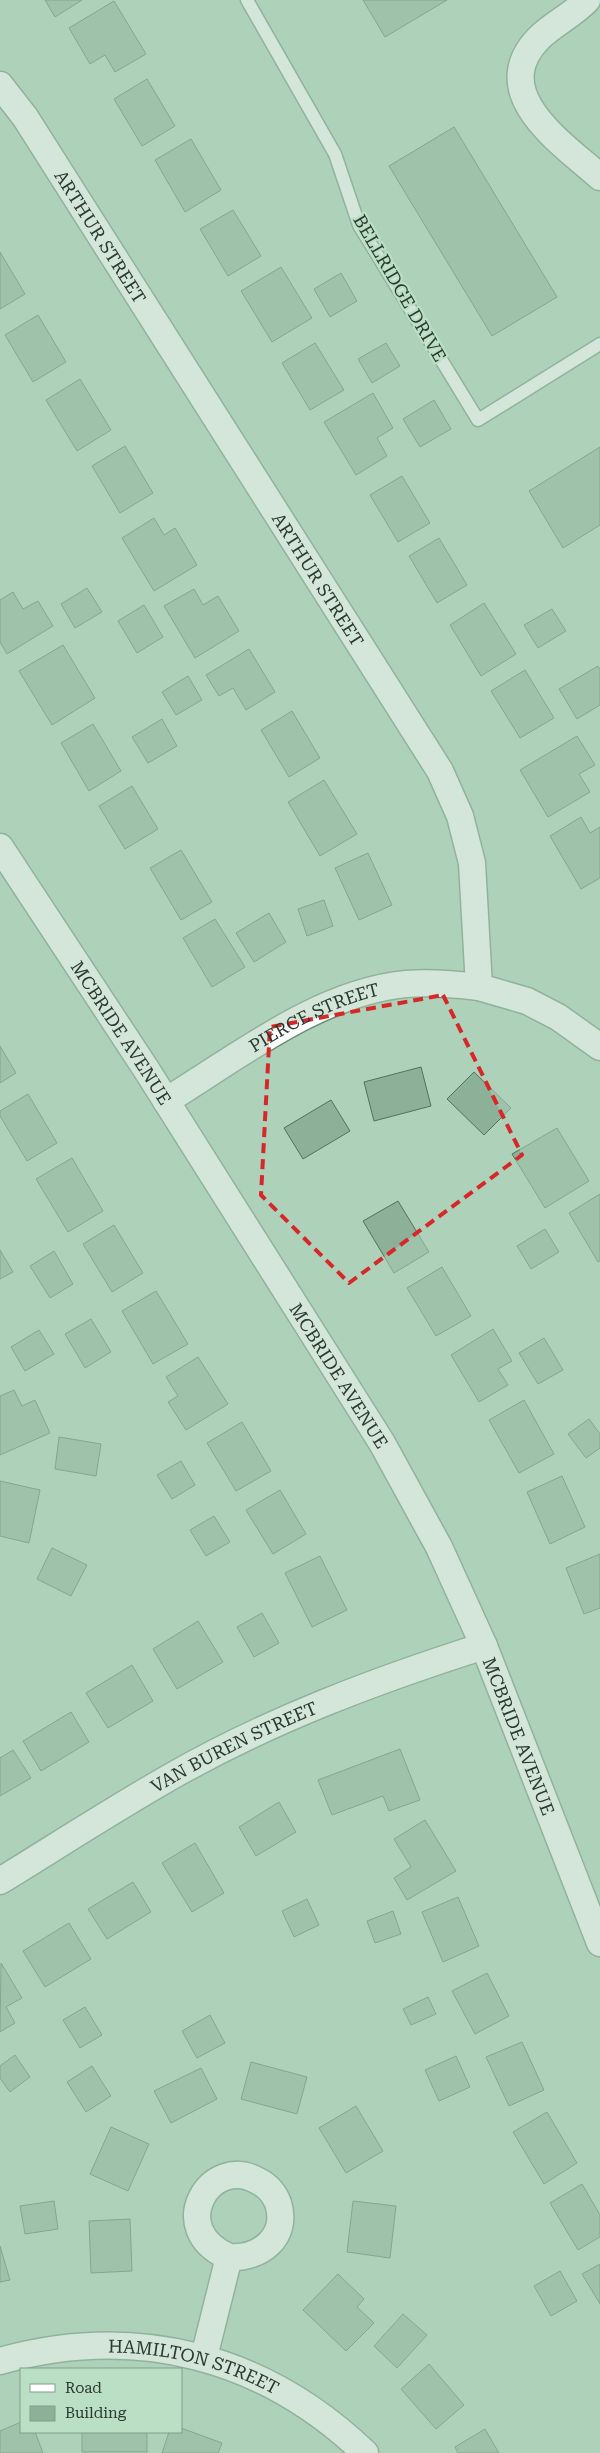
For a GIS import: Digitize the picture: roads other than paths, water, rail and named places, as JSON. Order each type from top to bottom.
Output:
[{"type":"street","points":[[587,0],[539,38],[524,58],[521,73],[522,87],[526,101],[538,122],[600,177]]},
{"type":"street","name":"ARTHUR STREET","points":[[0,85],[36,134],[440,771],[460,816],[472,863],[478,987]]},
{"type":"street","name":"MCBRIDE AVENUE","points":[[0,847],[166,1101],[382,1443],[439,1547],[484,1646],[600,1943]]},
{"type":"street","name":"PIERCE STREET","points":[[166,1101],[299,1018],[341,999],[406,984],[444,983],[478,987]]},
{"type":"street","points":[[478,987],[527,1001],[558,1017],[600,1046]]},
{"type":"street","name":"VAN BUREN STREET","points":[[0,1881],[173,1776],[242,1740],[328,1701],[416,1668],[484,1646]]},
{"type":"street","points":[[204,2357],[229,2258]]},
{"type":"street","name":"HAMILTON STREET","points":[[0,2360],[56,2348],[96,2344],[146,2346],[204,2357],[248,2372],[298,2399],[344,2433],[365,2453]]},
{"type":"lane","name":"BELLRIDGE DRIVE","points":[[246,0],[335,154],[358,225],[478,420],[600,344]]}]
